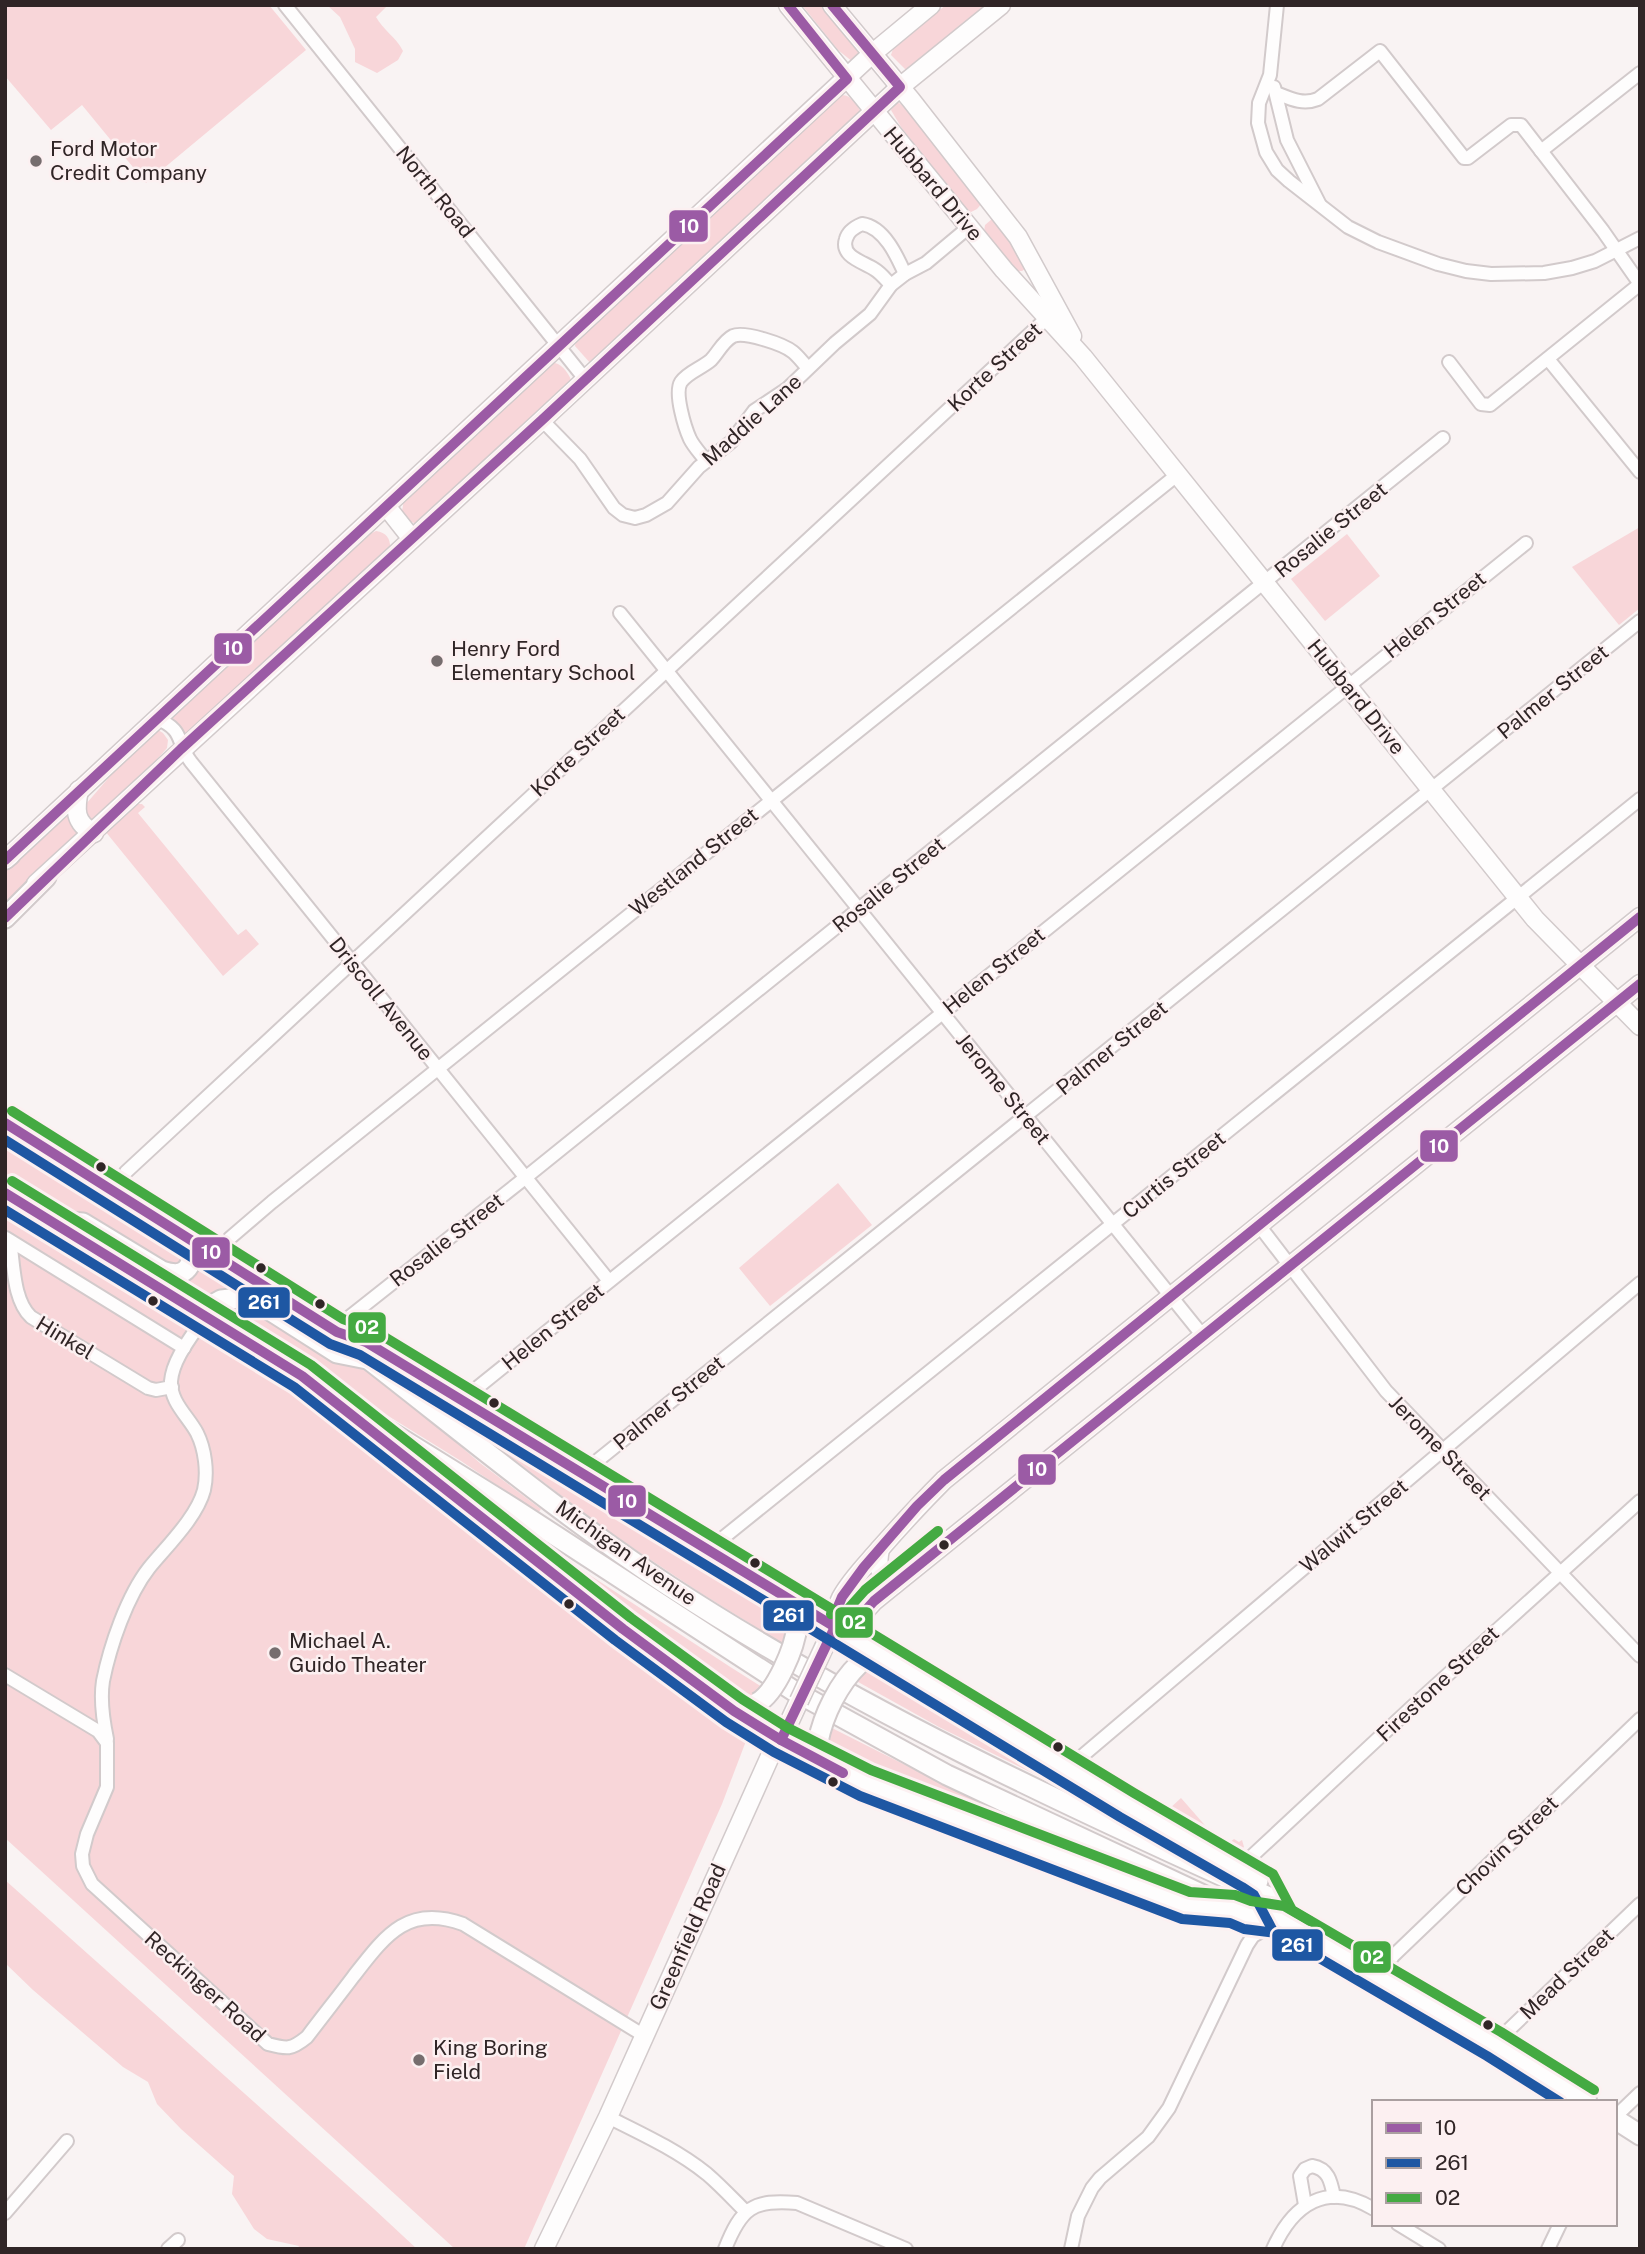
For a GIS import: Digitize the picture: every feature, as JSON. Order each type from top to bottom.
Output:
[{"type":"main road","points":[[5,918],[46,877]]},
{"type":"main road","name":"Michigan Avenue","points":[[5,1123],[335,1331],[591,1531],[669,1586],[803,1668],[958,1751],[1075,1809],[1271,1898]]},
{"type":"main road","name":"Michigan Avenue","points":[[5,1193],[516,1510],[794,1691],[947,1775],[1233,1909],[1247,1915],[1282,1920],[1584,2100]]},
{"type":"main road","points":[[51,1220],[83,1223],[172,1275],[187,1270],[192,1259],[188,1244],[176,1230]]},
{"type":"main road","points":[[205,1316],[212,1305],[221,1300],[248,1297],[337,1353],[368,1359]]},
{"type":"main road","points":[[335,1331],[366,1342],[794,1602],[830,1635],[882,1655],[1127,1805],[1238,1869],[1265,1886],[1282,1920]]},
{"type":"main road","points":[[302,1376],[614,1622],[725,1704],[818,1751],[865,1783],[1187,1906],[1233,1909]]},
{"type":"main road","points":[[725,1704],[757,1703],[766,1698],[794,1644],[797,1626],[794,1602]]},
{"type":"main road","points":[[818,1751],[820,1728],[844,1681],[859,1664],[882,1655]]},
{"type":"main road","points":[[1617,2119],[1640,2135]]},
{"type":"street","name":"North Road","points":[[285,5],[585,379]]},
{"type":"street","name":"Hubbard Drive","points":[[788,5],[969,228],[1083,357],[1517,898],[1640,1026]]},
{"type":"street","name":"Hubbard Drive","points":[[832,5],[1018,237],[1083,357]]},
{"type":"street","points":[[7,858],[873,53],[931,5]]},
{"type":"street","points":[[1277,5],[1270,75],[1259,103],[1258,123],[1266,152],[1277,170],[1289,181],[1348,226],[1378,242],[1438,264],[1466,271],[1517,275],[1544,273],[1595,261],[1640,238]]},
{"type":"street","points":[[5,907],[46,877],[900,87],[993,8]]},
{"type":"street","points":[[1276,93],[1298,102],[1309,103],[1380,51],[1464,158],[1468,158],[1511,125],[1521,125],[1603,231],[1640,284],[1496,402],[1486,406],[1481,404],[1449,362]]},
{"type":"street","points":[[1541,151],[1640,74]]},
{"type":"street","points":[[1270,75],[1287,141],[1319,203]]},
{"type":"street","points":[[969,228],[995,207]]},
{"type":"street","points":[[891,285],[876,270],[850,256],[845,244],[851,231],[862,224],[875,229],[895,253],[905,274]]},
{"type":"street","name":"Maddie Lane","points":[[542,420],[573,452],[607,499],[623,515],[646,516],[675,495],[706,461],[731,442],[754,411],[787,389],[870,314],[891,285],[926,263],[969,228]]},
{"type":"street","points":[[1013,280],[1028,276],[1035,266]]},
{"type":"street","name":"Korte Street","points":[[114,1190],[126,1172],[1047,318]]},
{"type":"street","points":[[706,461],[687,431],[678,389],[682,380],[712,359],[731,337],[739,334],[791,350],[808,368]]},
{"type":"street","points":[[1548,359],[1640,472]]},
{"type":"street","name":"Rosalie Street","points":[[335,1331],[1443,438]]},
{"type":"street","name":"Westland Street","points":[[218,1256],[230,1238],[272,1202],[1177,475]]},
{"type":"street","points":[[386,506],[412,539]]},
{"type":"street","name":"Helen Street","points":[[462,1400],[1526,542]]},
{"type":"street","name":"Jerome Street","points":[[620,613],[1203,1336]]},
{"type":"street","name":"Palmer Street","points":[[582,1474],[1640,621]]},
{"type":"street","name":"Driscoll Avenue","points":[[156,719],[175,728],[182,742],[181,750],[609,1281]]},
{"type":"street","points":[[79,790],[76,808],[78,819],[86,829],[94,833]]},
{"type":"street","name":"Curtis Street","points":[[708,1550],[1640,799]]},
{"type":"street","name":"Greenfield Road","points":[[544,2249],[608,2117],[772,1752],[830,1635],[842,1597],[880,1549],[917,1506],[966,1461],[1640,917]]},
{"type":"street","points":[[830,1635],[856,1621],[874,1601],[1640,984]]},
{"type":"street","name":"Jerome Street","points":[[1258,1224],[1386,1391],[1640,1656]]},
{"type":"street","points":[[8,1239],[184,1348]]},
{"type":"street","name":"Hinkel","points":[[8,1239],[19,1297],[25,1312],[151,1389],[162,1390],[171,1385]]},
{"type":"street","name":"Walwit Street","points":[[1068,1768],[1640,1283]]},
{"type":"street","points":[[107,1743],[102,1718],[103,1682],[124,1617],[143,1578],[197,1507],[204,1490],[205,1465],[201,1443],[174,1399],[171,1385],[176,1362],[205,1316]]},
{"type":"street","name":"Firestone Street","points":[[1238,1869],[1640,1501]]},
{"type":"street","points":[[880,1549],[877,1564],[881,1574],[895,1584]]},
{"type":"street","points":[[5,1675],[98,1731],[107,1743]]},
{"type":"street","name":"Chovin Street","points":[[1378,1977],[1393,1956],[1640,1719]]},
{"type":"street","name":"Reckinger Road","points":[[107,1743],[107,1787],[85,1839],[82,1854],[83,1866],[92,1884],[268,2044],[287,2049],[297,2045],[307,2037],[375,1949],[390,1934],[412,1921],[427,1917],[445,1918],[463,1924],[643,2035]]},
{"type":"street","name":"Mead Street","points":[[1494,2044],[1640,1904]]},
{"type":"street","points":[[1071,2249],[1078,2216],[1092,2188],[1148,2137],[1169,2108],[1247,1945],[1253,1936],[1282,1920]]},
{"type":"street","points":[[1617,2116],[1640,2093]]},
{"type":"street","points":[[608,2117],[660,2143],[695,2165],[722,2187],[746,2212]]},
{"type":"street","points":[[5,2213],[67,2141]]},
{"type":"street","points":[[1305,2205],[1300,2176],[1305,2169],[1312,2166],[1324,2171],[1330,2179],[1334,2197]]},
{"type":"street","points":[[1273,2249],[1286,2223],[1305,2205],[1316,2200],[1334,2197],[1358,2200],[1372,2208]]},
{"type":"street","points":[[725,2249],[733,2227],[746,2212],[764,2203],[797,2203],[905,2249]]},
{"type":"street","points":[[1401,2226],[1439,2249]]},
{"type":"street","points":[[1548,2249],[1559,2226]]},
{"type":"shaded area","points":[[5,5],[269,5],[306,50],[146,183],[82,105],[51,130],[5,76]]},
{"type":"shaded area","points":[[327,5],[388,5],[376,17],[403,51],[398,60],[377,73],[355,62],[355,49],[340,17]]},
{"type":"shaded area","points":[[802,5],[825,5],[852,39],[861,56],[853,62],[838,50]]},
{"type":"shaded area","points":[[946,5],[985,7],[908,72],[891,55],[894,46]]},
{"type":"shaded area","points":[[842,95],[854,102],[861,114],[591,364],[575,346],[576,340]]},
{"type":"shaded area","points":[[896,103],[914,114],[982,203],[977,209],[971,212],[965,209],[901,127],[891,110]]},
{"type":"shaded area","points":[[995,219],[1028,267],[1022,271],[1016,271],[984,232],[985,225]]},
{"type":"shaded area","points":[[555,363],[566,371],[572,383],[417,524],[406,520],[402,511],[404,500]]},
{"type":"shaded area","points":[[1640,527],[1640,608],[1619,625],[1572,567]]},
{"type":"shaded area","points":[[376,531],[388,538],[390,551],[183,738],[181,729],[171,719],[172,716],[366,536]]},
{"type":"shaded area","points":[[1347,534],[1380,576],[1325,621],[1291,579]]},
{"type":"shaded area","points":[[158,730],[168,740],[167,748],[103,820],[88,822],[84,810],[86,804],[124,760]]},
{"type":"shaded area","points":[[138,804],[145,807],[138,813],[238,935],[246,929],[259,944],[223,976],[105,831]]},
{"type":"shaded area","points":[[65,816],[81,834],[63,855],[5,902],[5,871],[52,824]]},
{"type":"shaded area","points":[[5,1142],[185,1256],[175,1269],[5,1174]]},
{"type":"shaded area","points":[[838,1183],[872,1225],[770,1306],[739,1268]]},
{"type":"shaded area","points":[[5,1215],[302,1399],[746,1741],[722,1804],[524,2249],[455,2249],[5,1838]]},
{"type":"shaded area","points":[[202,1263],[244,1289],[207,1298],[184,1284]]},
{"type":"shaded area","points":[[252,1305],[370,1373],[541,1509],[538,1513],[461,1461],[254,1333],[221,1308]]},
{"type":"shaded area","points":[[411,1381],[779,1605],[789,1619],[788,1647],[609,1532]]},
{"type":"shaded area","points":[[479,1504],[762,1687],[750,1699],[726,1694]]},
{"type":"shaded area","points":[[868,1665],[884,1665],[1144,1824],[1117,1815],[939,1727],[851,1678]]},
{"type":"shaded area","points":[[828,1726],[1038,1832],[1124,1871],[1123,1873],[878,1779],[830,1756],[825,1741]]},
{"type":"shaded area","points":[[1181,1798],[1224,1847],[1234,1839],[1239,1842],[1242,1840],[1244,1847],[1236,1855],[1157,1806],[1167,1811]]},
{"type":"shaded area","points":[[5,1880],[417,2249],[297,2249],[299,2246],[267,2239],[254,2229],[232,2194],[234,2176],[157,2104],[148,2082],[123,2067],[5,1963]]},
{"type":"transit line","name":"10","points":[[5,860],[847,79],[788,5]]},
{"type":"transit line","name":"10","points":[[5,918],[181,749],[542,420],[900,87],[832,5]]},
{"type":"transit line","name":"10","points":[[781,1740],[835,1627],[837,1609],[842,1597],[864,1567],[917,1506],[944,1480],[1640,917]]},
{"type":"transit line","name":"10","points":[[835,1626],[856,1621],[874,1601],[1640,984]]},
{"type":"transit line","name":"02","points":[[12,1111],[343,1319],[373,1330],[1134,1793],[1273,1874],[1292,1910],[1501,2032],[1594,2090]]},
{"type":"transit line","name":"10","points":[[5,1123],[337,1332],[366,1342],[835,1627]]},
{"type":"transit line","name":"261","points":[[5,1140],[330,1344],[360,1355],[1120,1817],[1242,1887],[1254,1895],[1273,1931],[1557,2100]]},
{"type":"transit line","name":"02","points":[[12,1181],[311,1365],[631,1618],[742,1699],[788,1728],[871,1770],[1190,1892],[1235,1895],[1251,1901],[1284,1906],[1310,1921]]},
{"type":"transit line","name":"10","points":[[5,1193],[302,1376],[623,1629],[734,1711],[843,1773]]},
{"type":"transit line","name":"261","points":[[5,1210],[294,1387],[615,1640],[726,1722],[774,1752],[860,1796],[1182,1919],[1230,1923],[1244,1929],[1276,1933],[1296,1945]]},
{"type":"transit line","name":"02","points":[[831,1614],[848,1609],[865,1590],[938,1531]]},
{"type":"place","name":"Ford Motor Credit Company","points":[[36,161]]},
{"type":"place","name":"Henry Ford Elementary School","points":[[437,661]]},
{"type":"place","name":"Michael A. Guido Theater","points":[[275,1653]]},
{"type":"place","name":"King Boring Field","points":[[419,2060]]}]
